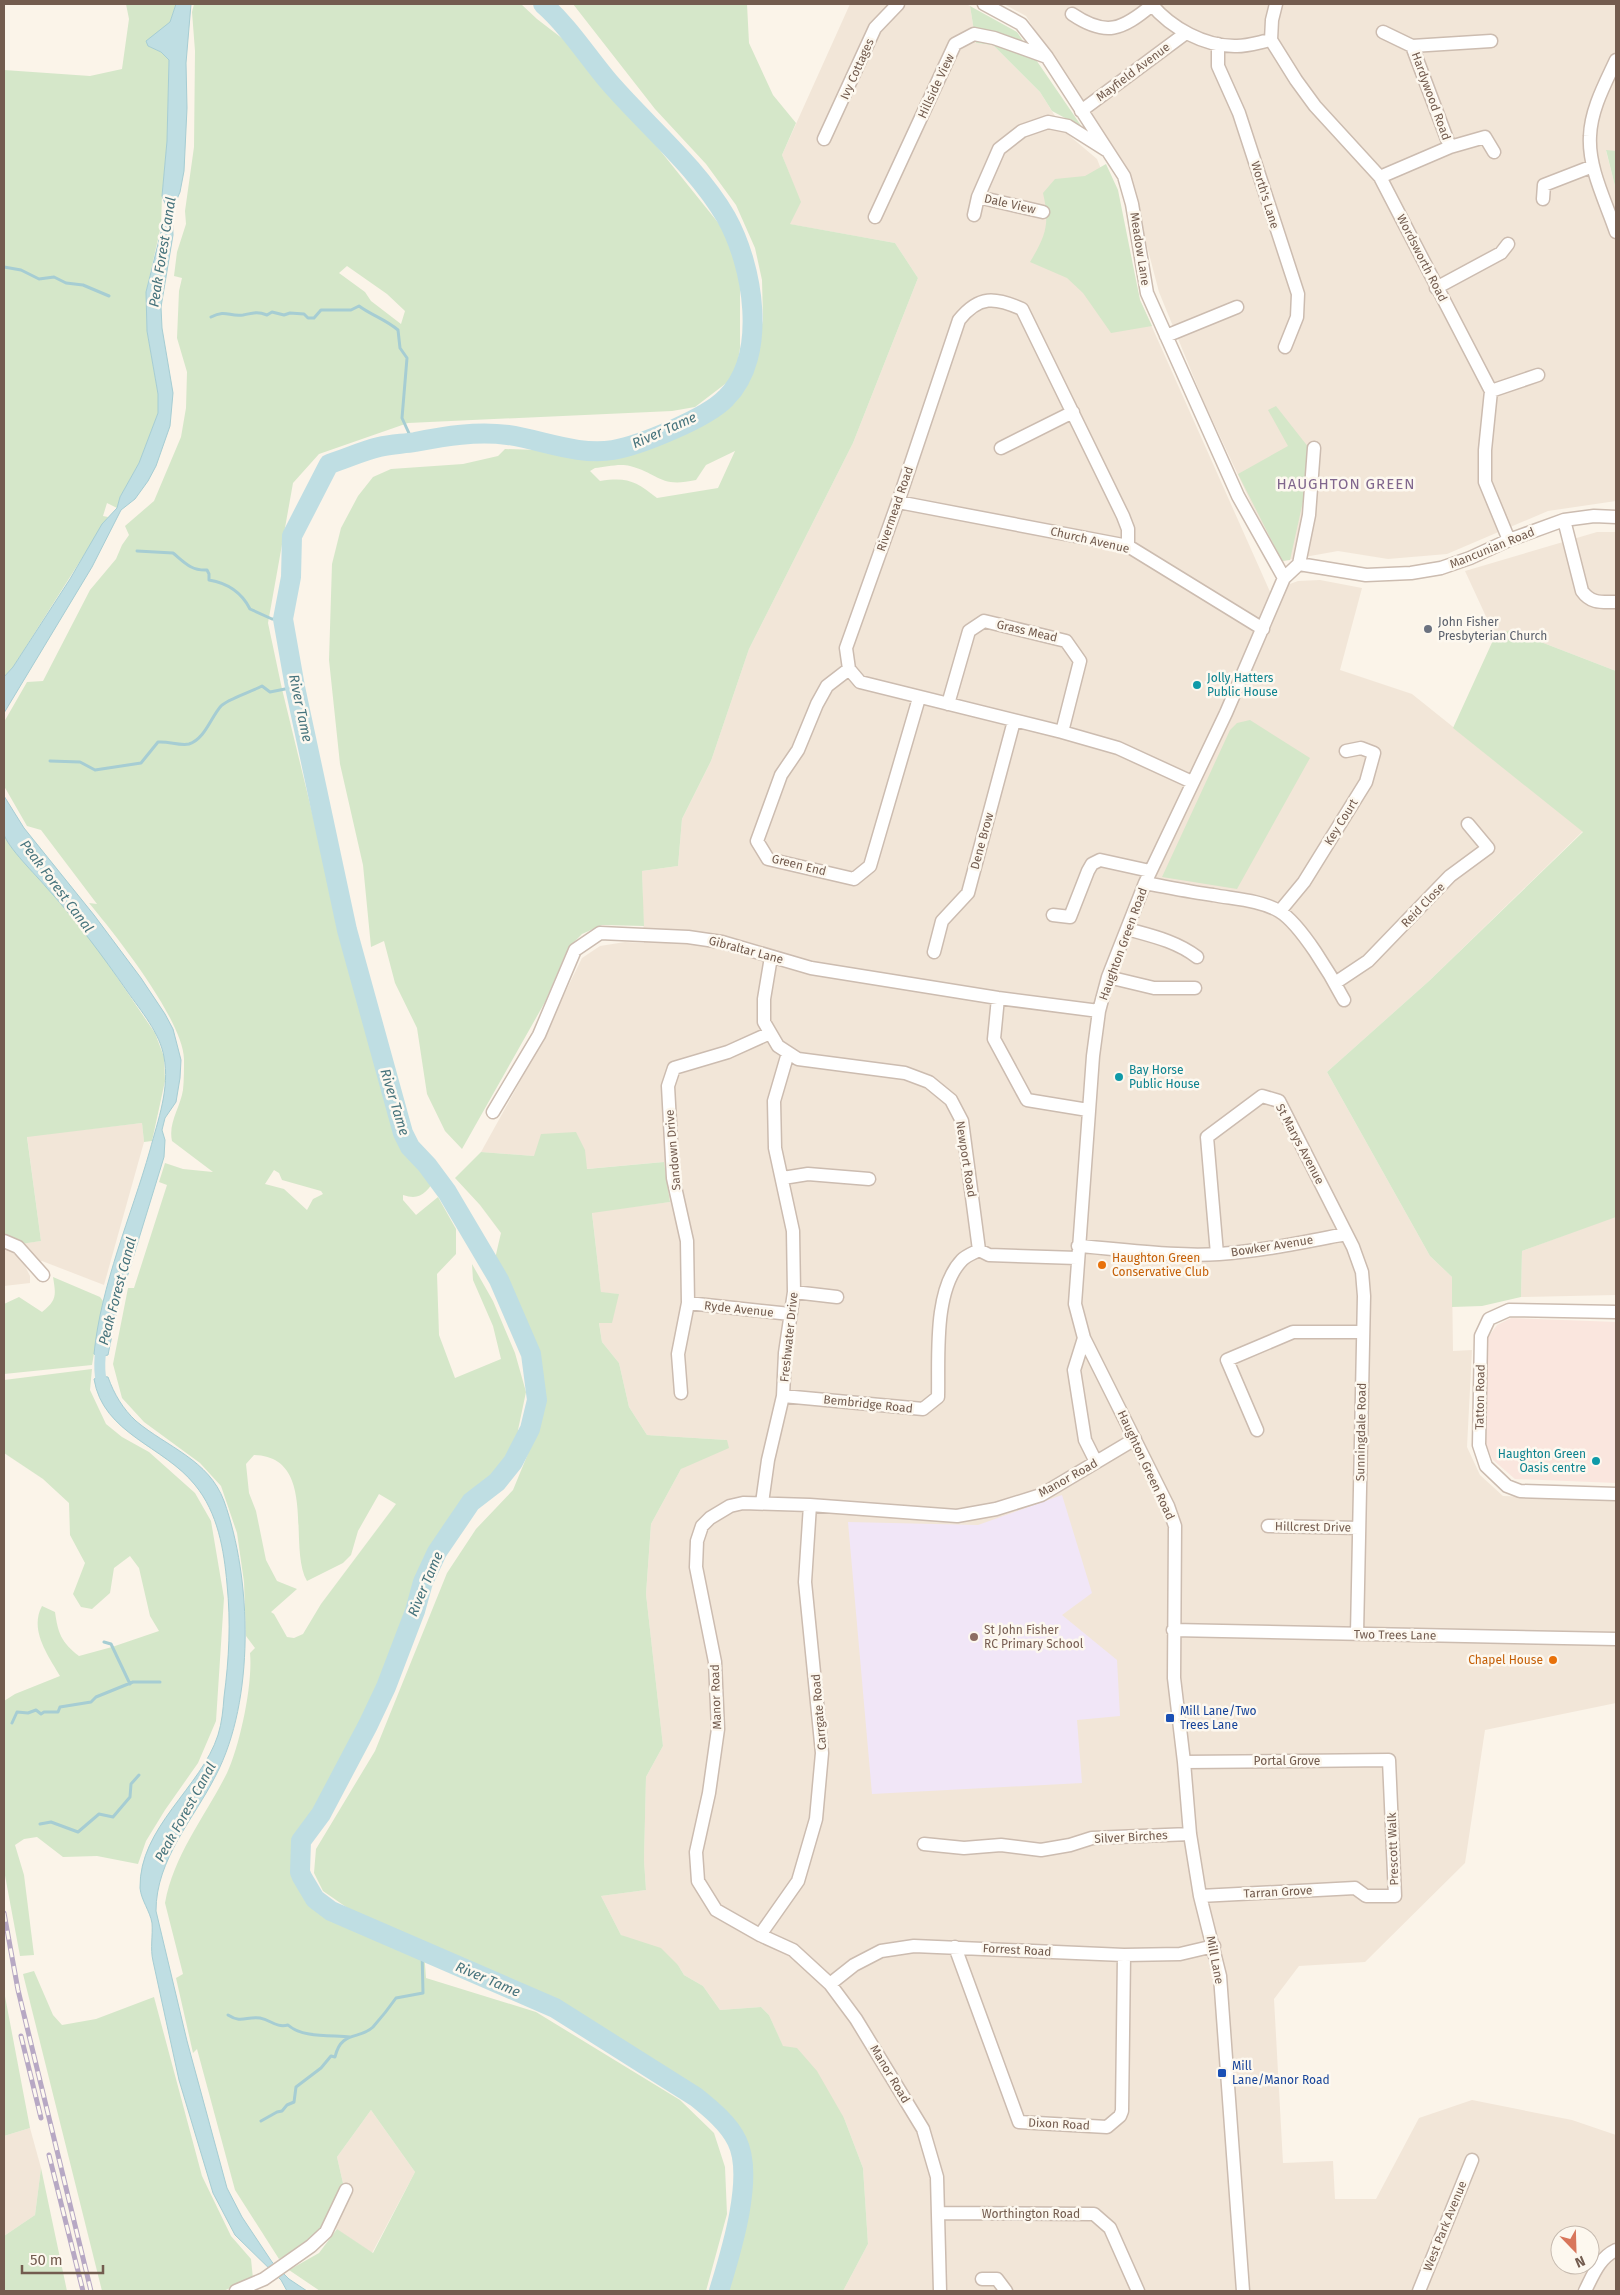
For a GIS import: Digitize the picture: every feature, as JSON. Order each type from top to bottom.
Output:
[{"type":"street","name":"Ivy Cottages","points":[[824,139],[875,28],[898,4]]},
{"type":"street","name":"Meadow Lane","points":[[984,4],[1021,24],[1048,57],[1124,176],[1132,204],[1147,293],[1238,496],[1284,578]]},
{"type":"street","points":[[1072,14],[1088,25],[1111,29],[1132,22],[1151,4],[1186,33],[1218,44],[1237,46],[1271,40],[1272,20],[1276,4]]},
{"type":"street","name":"Hardywood Road","points":[[1383,32],[1412,46],[1491,42]]},
{"type":"street","name":"Mayfield Avenue","points":[[1081,111],[1186,33]]},
{"type":"street","name":"Hillside View","points":[[875,217],[956,44],[974,34],[994,38],[1048,57]]},
{"type":"street","name":"Wordsworth Road","points":[[1271,40],[1315,106],[1380,177],[1491,391]]},
{"type":"street","name":"Worth's Lane","points":[[1218,44],[1218,66],[1239,113],[1298,294],[1296,317],[1286,347]]},
{"type":"street","name":"Hardywood Road","points":[[1412,46],[1450,147]]},
{"type":"street","points":[[1616,60],[1597,103],[1590,136],[1593,166],[1616,232]]},
{"type":"street","name":"Dale View","points":[[974,215],[978,197],[999,149],[1022,131],[1048,122],[1068,126],[1108,151]]},
{"type":"street","points":[[1380,177],[1450,147],[1486,138],[1494,152]]},
{"type":"street","points":[[1542,199],[1544,185],[1593,166]]},
{"type":"street","name":"Dale View","points":[[978,197],[1043,212]]},
{"type":"street","points":[[1436,288],[1504,249]]},
{"type":"street","name":"Rivermead Road","points":[[849,669],[846,648],[898,502],[959,320],[980,302],[996,300],[1022,309],[1123,516],[1128,529],[1128,546]]},
{"type":"street","points":[[1166,336],[1237,307]]},
{"type":"street","points":[[1509,540],[1485,482],[1485,450],[1491,391],[1538,375]]},
{"type":"street","points":[[1001,448],[1073,412]]},
{"type":"street","points":[[1284,578],[1299,564],[1310,516],[1314,448]]},
{"type":"street","name":"Church Avenue","points":[[898,502],[1128,546],[1263,630]]},
{"type":"street","name":"Mancunian Road","points":[[1299,564],[1366,575],[1411,573],[1441,568],[1470,558],[1509,540],[1564,520],[1594,516],[1616,517]]},
{"type":"street","points":[[1564,520],[1582,591],[1586,597],[1597,602],[1616,602]]},
{"type":"street","name":"Haughton Green Road","points":[[1173,1630],[1175,1526],[1168,1506],[1084,1338],[1076,1304],[1088,1110],[1099,1011],[1108,977],[1150,871],[1226,712],[1284,578]]},
{"type":"street","name":"Grass Mead","points":[[948,704],[969,631],[984,621],[1066,641],[1080,661],[1062,732]]},
{"type":"street","points":[[849,669],[860,682],[1062,732],[1118,748],[1192,782]]},
{"type":"street","name":"Green End","points":[[849,669],[827,686],[798,750],[781,775],[757,841],[768,859],[854,878],[870,866],[919,698]]},
{"type":"street","name":"Dene Brow","points":[[934,952],[942,920],[968,892],[1014,721]]},
{"type":"street","name":"Key Court","points":[[1280,911],[1304,882],[1369,775],[1374,753],[1361,748],[1346,751]]},
{"type":"street","name":"Reid Close","points":[[1335,983],[1368,961],[1450,876],[1488,848],[1468,824]]},
{"type":"street","points":[[1053,915],[1070,917],[1088,871],[1092,864],[1100,860],[1150,871]]},
{"type":"street","points":[[1145,884],[1230,897],[1261,904],[1280,911],[1300,932],[1335,983],[1344,1000]]},
{"type":"street","points":[[1127,929],[1184,946],[1197,957]]},
{"type":"street","name":"Gibraltar Lane","points":[[492,1112],[539,1035],[575,950],[600,933],[688,937],[722,942],[811,968],[998,998],[1099,1011]]},
{"type":"street","name":"Newport Road","points":[[771,957],[764,999],[764,1022],[778,1046],[798,1059],[906,1073],[929,1082],[951,1100],[962,1121],[979,1250]]},
{"type":"street","points":[[1108,977],[1154,988],[1195,988]]},
{"type":"street","points":[[998,998],[994,1039],[1027,1100],[1088,1110]]},
{"type":"street","name":"Sandown Drive","points":[[681,1393],[678,1354],[688,1303],[687,1241],[673,1178],[668,1086],[674,1068],[728,1052],[770,1033]]},
{"type":"street","name":"Freshwater Drive","points":[[762,1503],[768,1460],[783,1396],[790,1314],[794,1292],[793,1231],[775,1148],[774,1101],[788,1053]]},
{"type":"street","name":"St Marys Avenue","points":[[1217,1254],[1207,1137],[1262,1096],[1279,1101],[1346,1234]]},
{"type":"street","points":[[783,1178],[808,1174],[869,1179]]},
{"type":"street","name":"Bowker Avenue","points":[[1078,1252],[1217,1254],[1266,1249],[1346,1234]]},
{"type":"street","name":"Sunningdale Road","points":[[1346,1234],[1362,1272],[1364,1296],[1357,1634]]},
{"type":"street","points":[[4,1241],[18,1247],[43,1275]]},
{"type":"street","points":[[979,1250],[989,1255],[1078,1252]]},
{"type":"street","name":"Bembridge Road","points":[[783,1396],[923,1409],[938,1398],[941,1306],[952,1274],[963,1259],[979,1250]]},
{"type":"street","points":[[794,1292],[837,1297]]},
{"type":"street","name":"Ryde Avenue","points":[[688,1303],[790,1314]]},
{"type":"street","name":"Tatton Road","points":[[1616,1312],[1509,1310],[1489,1318],[1480,1336],[1479,1445],[1486,1466],[1507,1486],[1520,1491],[1616,1494]]},
{"type":"street","points":[[1257,1430],[1227,1360],[1293,1332],[1363,1332]]},
{"type":"street","points":[[1084,1338],[1074,1370],[1085,1440],[1096,1462]]},
{"type":"street","name":"Manor Road","points":[[940,2291],[937,2177],[922,2129],[856,2018],[830,1984],[793,1950],[760,1935],[716,1910],[698,1881],[696,1852],[718,1729],[715,1662],[696,1567],[695,1553],[702,1526],[710,1518],[730,1506],[762,1503],[810,1505],[957,1516],[996,1509],[1041,1495],[1135,1439]]},
{"type":"street","name":"Carrgate Road","points":[[760,1935],[798,1880],[816,1819],[822,1753],[805,1582],[810,1505]]},
{"type":"street","name":"Hillcrest Drive","points":[[1268,1526],[1359,1528]]},
{"type":"street","name":"Two Trees Lane","points":[[1173,1630],[1616,1639]]},
{"type":"street","name":"Mill Lane","points":[[1173,1630],[1174,1678],[1190,1834],[1200,1896],[1220,1976],[1240,2291]]},
{"type":"street","name":"Portal Grove","points":[[1184,1762],[1389,1760]]},
{"type":"street","name":"Prescott Walk","points":[[1356,1888],[1366,1896],[1395,1896],[1389,1760]]},
{"type":"street","name":"Silver Birches","points":[[924,1844],[964,1848],[1001,1845],[1041,1850],[1070,1845],[1092,1838],[1190,1834]]},
{"type":"street","name":"Tarran Grove","points":[[1200,1896],[1356,1888]]},
{"type":"street","name":"Forrest Road","points":[[830,1984],[854,1965],[881,1951],[914,1946],[1124,1955],[1180,1954],[1214,1946]]},
{"type":"street","name":"Dixon Road","points":[[955,1947],[1019,2122],[1107,2127],[1120,2116],[1122,2111],[1124,1955]]},
{"type":"street","name":"West Park Avenue","points":[[1419,2291],[1472,2160]]},
{"type":"street","points":[[236,2291],[264,2279],[311,2246],[326,2232],[346,2190]]},
{"type":"street","name":"Worthington Road","points":[[938,2213],[1094,2214],[1110,2228],[1138,2291]]},
{"type":"street","points":[[1585,2291],[1596,2268],[1605,2257],[1616,2250]]},
{"type":"street","points":[[982,2279],[998,2278],[1006,2291]]},
{"type":"shaded area","points":[[850,4],[966,4],[970,6],[976,43],[993,45],[1040,92],[1065,132],[1097,159],[1118,211],[1140,300],[1275,603],[1287,585],[1298,581],[1320,580],[1362,588],[1340,670],[1412,694],[1583,831],[1429,981],[1327,1072],[1430,1256],[1452,1277],[1453,1351],[1472,1350],[1467,1447],[1480,1475],[1503,1496],[1616,1500],[1616,1703],[1485,1730],[1465,1863],[1365,1962],[1299,1966],[1274,1999],[1283,2163],[1333,2161],[1335,2199],[1376,2199],[1419,2118],[1472,2100],[1572,2120],[1616,2135],[1616,2291],[843,2291],[868,2244],[863,2168],[844,2118],[783,2047],[769,2015],[761,2007],[720,2010],[703,1986],[684,1975],[678,1965],[621,1935],[601,1896],[646,1890],[644,1860],[646,1777],[663,1746],[646,1594],[651,1524],[681,1469],[727,1440],[647,1435],[629,1407],[619,1363],[602,1342],[599,1322],[619,1294],[601,1293],[592,1212],[670,1202],[664,1162],[586,1169],[584,1150],[534,1156],[481,1152],[532,1060],[582,958],[600,946],[625,942],[644,943],[642,871],[678,866],[682,819],[711,761],[749,649],[853,443],[918,278],[895,243],[789,224],[800,202],[782,155]]},
{"type":"shaded area","points":[[1004,4],[1616,4],[1616,151],[1606,151],[1616,190],[1616,501],[1548,511],[1447,554],[1388,559],[1338,551],[1282,561],[1252,505],[1203,400],[1159,292],[1128,174],[1026,16]]},
{"type":"shaded area","points":[[1597,532],[1616,532],[1616,671],[1510,630],[1495,636],[1465,571]]},
{"type":"shaded area","points":[[142,1123],[144,1142],[104,1285],[42,1261],[24,1264],[30,1276],[30,1283],[4,1286],[4,1246],[41,1241],[27,1136]]},
{"type":"shaded area","points":[[1616,1216],[1616,1295],[1521,1297],[1522,1251]]},
{"type":"shaded area","points":[[1511,1318],[1616,1322],[1616,1483],[1515,1479],[1493,1460],[1484,1440],[1486,1340],[1497,1325]]},
{"type":"shaded area","name":"St John Fisher RC Primary School","points":[[1062,1495],[1092,1593],[1062,1615],[1117,1660],[1120,1716],[1077,1720],[1082,1783],[872,1794],[848,1522],[978,1525]]},
{"type":"shaded area","points":[[371,2110],[415,2172],[372,2253],[330,2225],[345,2192],[337,2157]]},
{"type":"shaded area","points":[[30,2128],[41,2168],[35,2215],[4,2236],[4,2136]]},
{"type":"green space","points":[[126,4],[176,4],[170,22],[148,46],[161,52],[169,60],[167,141],[161,226],[146,292],[147,331],[158,394],[158,413],[139,463],[120,497],[117,508],[107,503],[103,516],[108,517],[13,667],[4,677],[4,70],[90,76],[122,69],[129,19]]},
{"type":"green space","points":[[194,4],[521,4],[563,39],[638,123],[724,230],[736,258],[740,285],[740,348],[737,367],[729,381],[695,407],[672,411],[408,423],[319,454],[293,483],[268,623],[282,689],[359,1005],[366,1002],[389,1075],[403,1133],[410,1147],[437,1178],[423,1194],[414,1197],[403,1195],[403,1200],[416,1215],[438,1197],[456,1229],[456,1254],[437,1274],[439,1335],[455,1378],[501,1359],[493,1326],[473,1280],[472,1264],[493,1301],[515,1353],[526,1392],[518,1430],[530,1429],[513,1462],[497,1482],[471,1502],[437,1552],[423,1582],[415,1611],[386,1687],[321,1814],[301,1841],[300,1872],[315,1899],[331,1911],[424,1951],[426,1978],[536,2012],[680,2100],[714,2133],[725,2167],[727,2214],[706,2291],[320,2291],[289,2270],[319,2253],[337,2229],[373,2253],[415,2172],[371,2110],[337,2157],[345,2192],[337,2213],[290,2259],[287,2255],[279,2259],[235,2190],[197,2049],[193,2053],[176,1978],[183,1974],[165,1903],[169,1885],[191,1836],[232,1761],[245,1714],[250,1681],[250,1653],[255,1648],[246,1636],[244,1582],[237,1533],[221,1486],[200,1463],[144,1422],[122,1398],[113,1364],[128,1288],[134,1288],[167,1185],[159,1182],[165,1163],[183,1169],[213,1172],[172,1141],[173,1122],[182,1097],[184,1059],[181,1042],[172,1023],[146,978],[89,903],[97,904],[41,830],[27,826],[4,786],[4,722],[27,682],[43,681],[90,590],[116,559],[129,535],[125,526],[154,501],[181,437],[186,408],[187,372],[177,338],[179,291],[182,278],[174,276],[177,252],[186,224],[185,211],[194,147],[195,51],[192,12]],"holes":[[[347,266],[387,294],[405,311],[401,324],[371,301],[365,292],[339,273]],[[274,1170],[279,1173],[282,1180],[321,1191],[323,1194],[313,1199],[307,1210],[284,1189],[265,1184]],[[254,1455],[274,1460],[287,1471],[294,1487],[299,1547],[307,1581],[343,1563],[351,1555],[358,1531],[379,1494],[396,1504],[321,1604],[303,1634],[294,1638],[287,1637],[271,1612],[297,1589],[277,1581],[266,1560],[256,1511],[249,1493],[246,1464]]]},
{"type":"green space","points":[[573,4],[747,4],[749,43],[773,95],[796,123],[782,155],[801,202],[790,224],[895,243],[918,278],[853,443],[749,649],[711,761],[682,819],[678,866],[642,871],[644,926],[602,925],[582,934],[568,948],[545,1002],[462,1149],[445,1131],[427,1094],[417,1028],[395,983],[384,941],[371,947],[363,865],[340,764],[329,660],[332,564],[341,528],[358,496],[373,477],[391,469],[463,464],[498,456],[505,449],[538,450],[580,457],[609,457],[631,452],[709,416],[731,403],[744,386],[754,360],[763,320],[762,280],[755,248],[736,205],[706,164],[655,109]],"holes":[[[735,451],[718,488],[657,498],[637,484],[625,480],[600,481],[590,471],[595,468],[626,465],[640,469],[660,479],[684,482],[696,480],[706,465]]]},
{"type":"green space","points":[[970,6],[1017,32],[1082,127],[1052,111],[1040,92],[993,45],[976,43]]},
{"type":"green space","points":[[1606,150],[1616,151],[1616,190]]},
{"type":"green space","points":[[1106,164],[1118,190],[1140,300],[1152,326],[1111,333],[1083,293],[1067,278],[1030,262],[1040,244],[1045,229],[1046,213],[1043,193],[1055,179],[1085,176]]},
{"type":"green space","points":[[1276,406],[1309,448],[1304,497],[1290,560],[1282,561],[1238,474],[1288,446],[1268,410]]},
{"type":"green space","points":[[1510,630],[1616,671],[1616,1217],[1522,1251],[1521,1297],[1482,1306],[1452,1307],[1452,1277],[1430,1256],[1327,1072],[1429,981],[1583,832],[1453,728],[1495,636]]},
{"type":"green space","points":[[1250,720],[1310,758],[1237,889],[1162,877],[1230,730],[1237,723]]},
{"type":"green space","points":[[4,835],[22,860],[95,945],[155,1033],[164,1057],[165,1081],[152,1141],[144,1142],[142,1123],[27,1137],[41,1241],[21,1244],[4,1237]]},
{"type":"green space","points":[[576,1132],[585,1150],[587,1169],[664,1162],[670,1202],[592,1213],[601,1292],[619,1294],[612,1323],[599,1323],[602,1342],[619,1363],[629,1407],[647,1435],[727,1440],[729,1448],[681,1469],[651,1524],[646,1594],[663,1746],[646,1777],[644,1860],[646,1890],[601,1896],[621,1935],[661,1948],[678,1965],[684,1975],[703,1986],[720,2010],[761,2007],[769,2015],[783,2046],[797,2048],[817,2071],[844,2118],[863,2168],[868,2244],[843,2291],[719,2291],[739,2221],[744,2184],[741,2150],[732,2133],[713,2113],[689,2093],[630,2052],[552,2006],[512,1989],[516,1983],[349,1909],[323,1891],[314,1873],[316,1849],[375,1751],[447,1573],[476,1529],[513,1490],[541,1422],[534,1419],[534,1373],[527,1345],[510,1303],[494,1272],[501,1233],[480,1205],[455,1178],[481,1152],[534,1156],[541,1134]]},
{"type":"green space","points":[[53,1277],[100,1297],[103,1301],[92,1365],[4,1374],[4,1304],[19,1297],[42,1312],[54,1297]]},
{"type":"green space","points":[[92,1369],[90,1390],[106,1424],[122,1437],[149,1452],[195,1493],[211,1521],[224,1598],[216,1721],[198,1763],[146,1841],[138,1864],[97,1856],[63,1857],[37,1837],[24,1839],[15,1845],[24,1875],[34,1955],[20,1956],[4,1870],[4,1701],[15,1694],[60,1676],[46,1651],[39,1633],[39,1615],[42,1606],[55,1612],[61,1637],[79,1656],[159,1631],[150,1616],[139,1568],[130,1556],[114,1568],[110,1593],[92,1609],[81,1607],[73,1594],[85,1563],[70,1535],[69,1503],[43,1479],[4,1453],[4,1380]]},
{"type":"green space","points":[[34,1971],[53,2015],[62,2025],[96,2019],[154,1997],[202,2176],[231,2236],[251,2259],[253,2279],[223,2291],[102,2291],[23,1974]]},
{"type":"green space","points":[[4,1991],[30,2128],[4,2136]]},
{"type":"green space","points":[[41,2168],[67,2291],[4,2291],[4,2236],[35,2215]]},
{"type":"water","points":[[176,4],[191,4],[186,63],[187,108],[184,171],[180,192],[172,211],[173,235],[161,307],[162,328],[173,393],[170,426],[156,466],[148,481],[135,499],[121,510],[92,567],[4,713],[4,677],[13,667],[70,579],[102,524],[117,508],[120,497],[139,463],[158,413],[158,394],[147,331],[146,292],[167,208],[162,196],[167,141],[169,60],[161,52],[148,46],[146,41],[170,22]]},
{"type":"water","points":[[4,796],[24,828],[94,915],[141,978],[173,1029],[181,1060],[176,1102],[165,1118],[162,1130],[165,1140],[164,1157],[117,1310],[108,1355],[99,1357],[94,1354],[103,1302],[150,1150],[162,1104],[165,1080],[164,1057],[162,1048],[149,1022],[108,964],[68,912],[16,854],[6,840],[3,825]]},
{"type":"water","points":[[100,1376],[108,1377],[119,1401],[136,1421],[186,1455],[208,1475],[224,1501],[233,1532],[240,1566],[244,1602],[243,1676],[238,1712],[229,1745],[216,1775],[169,1857],[162,1874],[156,1911],[187,2041],[227,2188],[242,2217],[272,2262],[289,2279],[307,2291],[287,2291],[281,2280],[235,2235],[213,2193],[179,2080],[152,1956],[152,1923],[140,1888],[142,1866],[149,1846],[172,1808],[210,1754],[218,1735],[222,1716],[229,1641],[227,1584],[222,1545],[209,1508],[195,1485],[167,1460],[136,1438],[109,1413],[100,1398],[94,1379]]},
{"type":"waterway","name":"River Tame","points":[[543,4],[570,32],[609,82],[686,164],[714,198],[736,237],[743,259],[749,284],[752,334],[748,358],[739,380],[726,398],[704,414],[673,430],[640,443],[613,450],[600,451],[560,447],[508,435],[484,434],[450,436],[373,449],[329,464],[292,536],[291,577],[283,619],[295,687],[347,930],[403,1133],[410,1147],[427,1165],[447,1192],[499,1280],[531,1354],[537,1400],[530,1429],[513,1462],[497,1482],[471,1502],[437,1552],[423,1582],[415,1611],[386,1687],[321,1814],[301,1841],[300,1872],[315,1899],[331,1911],[555,2008],[696,2097],[719,2117],[737,2141],[742,2156],[743,2175],[739,2216],[719,2291]]},
{"type":"waterway","points":[[4,267],[21,270],[39,279],[54,277],[66,283],[83,285],[109,296]]},
{"type":"waterway","points":[[211,317],[224,313],[238,315],[258,313],[267,315],[272,312],[284,315],[290,313],[304,314],[308,318],[314,318],[321,310],[351,310],[359,306],[388,323],[398,330],[400,348],[407,358],[402,418],[413,442]]},
{"type":"waterway","points":[[137,551],[173,553],[184,563],[196,569],[207,570],[209,580],[233,590],[243,598],[250,609],[272,619],[283,619]]},
{"type":"waterway","points":[[50,761],[80,762],[95,770],[141,763],[158,742],[189,744],[195,741],[204,733],[221,706],[229,701],[262,686],[270,692],[295,687]]},
{"type":"waterway","name":"Peak Forest Canal","points":[[102,1343],[100,1367],[104,1391]]},
{"type":"waterway","points":[[104,1642],[111,1644],[130,1684]]},
{"type":"waterway","points":[[12,1723],[17,1712],[28,1713],[36,1710],[41,1714],[44,1712],[58,1712],[60,1707],[91,1702],[96,1697],[133,1682],[160,1682]]},
{"type":"waterway","points":[[40,1824],[51,1822],[78,1832],[99,1814],[113,1817],[130,1797],[131,1784],[139,1775]]},
{"type":"waterway","points":[[261,2121],[282,2111],[287,2105],[294,2102],[296,2087],[321,2068],[331,2056],[335,2057],[338,2048],[346,2039],[368,2031],[373,2027],[396,1998],[423,1993],[422,1950]]},
{"type":"waterway","points":[[228,2015],[237,2019],[260,2018],[277,2025],[288,2025],[309,2034],[350,2037]]},
{"type":"railway","points":[[4,1913],[18,1990],[91,2291]]},
{"type":"railway","points":[[21,2036],[41,2118]]},
{"type":"railway","points":[[49,2155],[83,2291]]},
{"type":"place","name":"John Fisher Presbyterian Church","points":[[1428,629]]},
{"type":"place","name":"Jolly Hatters Public House","points":[[1197,685]]},
{"type":"place","name":"Bay Horse Public House","points":[[1119,1077]]},
{"type":"place","name":"Haughton Green Conservative Club","points":[[1102,1265]]},
{"type":"place","name":"Haughton Green Oasis centre","points":[[1596,1461]]},
{"type":"place","name":"St John Fisher RC Primary School","points":[[974,1637]]},
{"type":"place","name":"Chapel House","points":[[1553,1660]]},
{"type":"place","name":"Mill Lane/Two Trees Lane","points":[[1170,1718]]},
{"type":"place","name":"Mill Lane/Manor Road","points":[[1222,2073]]},
{"type":"district","name":"HAUGHTON GREEN","points":[[1346,484]]}]
